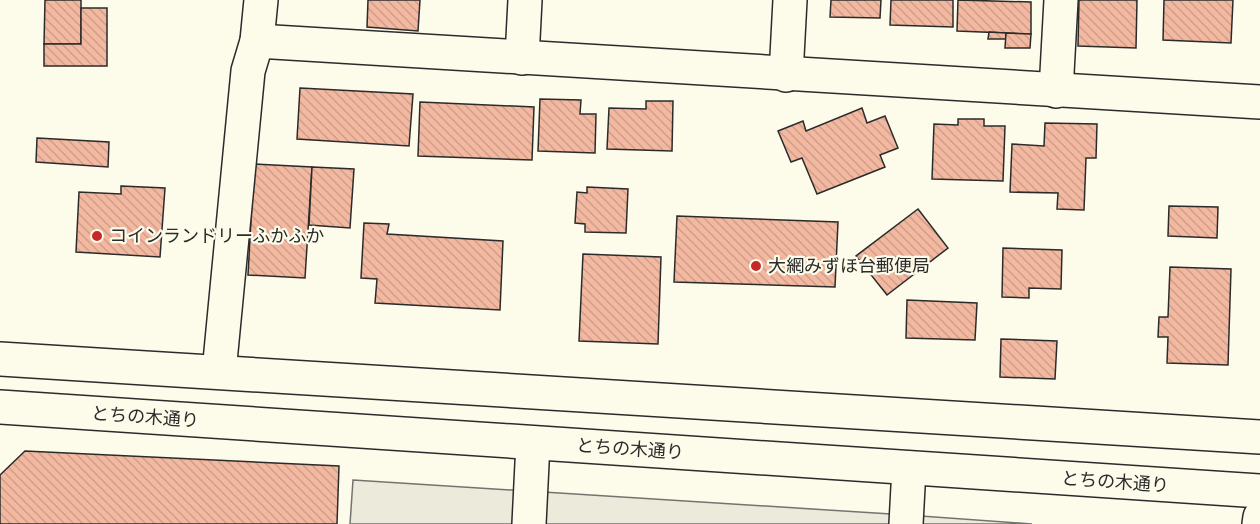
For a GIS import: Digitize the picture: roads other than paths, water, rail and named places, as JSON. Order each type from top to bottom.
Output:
[{"type":"street","points":[[219,372],[248,71],[257,41],[261,0]]},
{"type":"street","points":[[522,58],[525,0]]},
{"type":"street","points":[[786,75],[790,0]]},
{"type":"street","points":[[1056,91],[1061,0]]},
{"type":"street","points":[[257,41],[786,75],[1260,102]]},
{"type":"street","points":[[0,358],[1260,437]]},
{"type":"street","name":"とちの木通り","points":[[0,407],[1260,491]]},
{"type":"street","points":[[529,524],[533,442]]},
{"type":"street","points":[[906,524],[909,468]]},
{"type":"street","points":[[1259,524],[1260,518]]},
{"type":"place","name":"コインランドリーふかふか","points":[[97,236]]},
{"type":"place","name":"大網みずほ台郵便局","points":[[756,266]]}]
